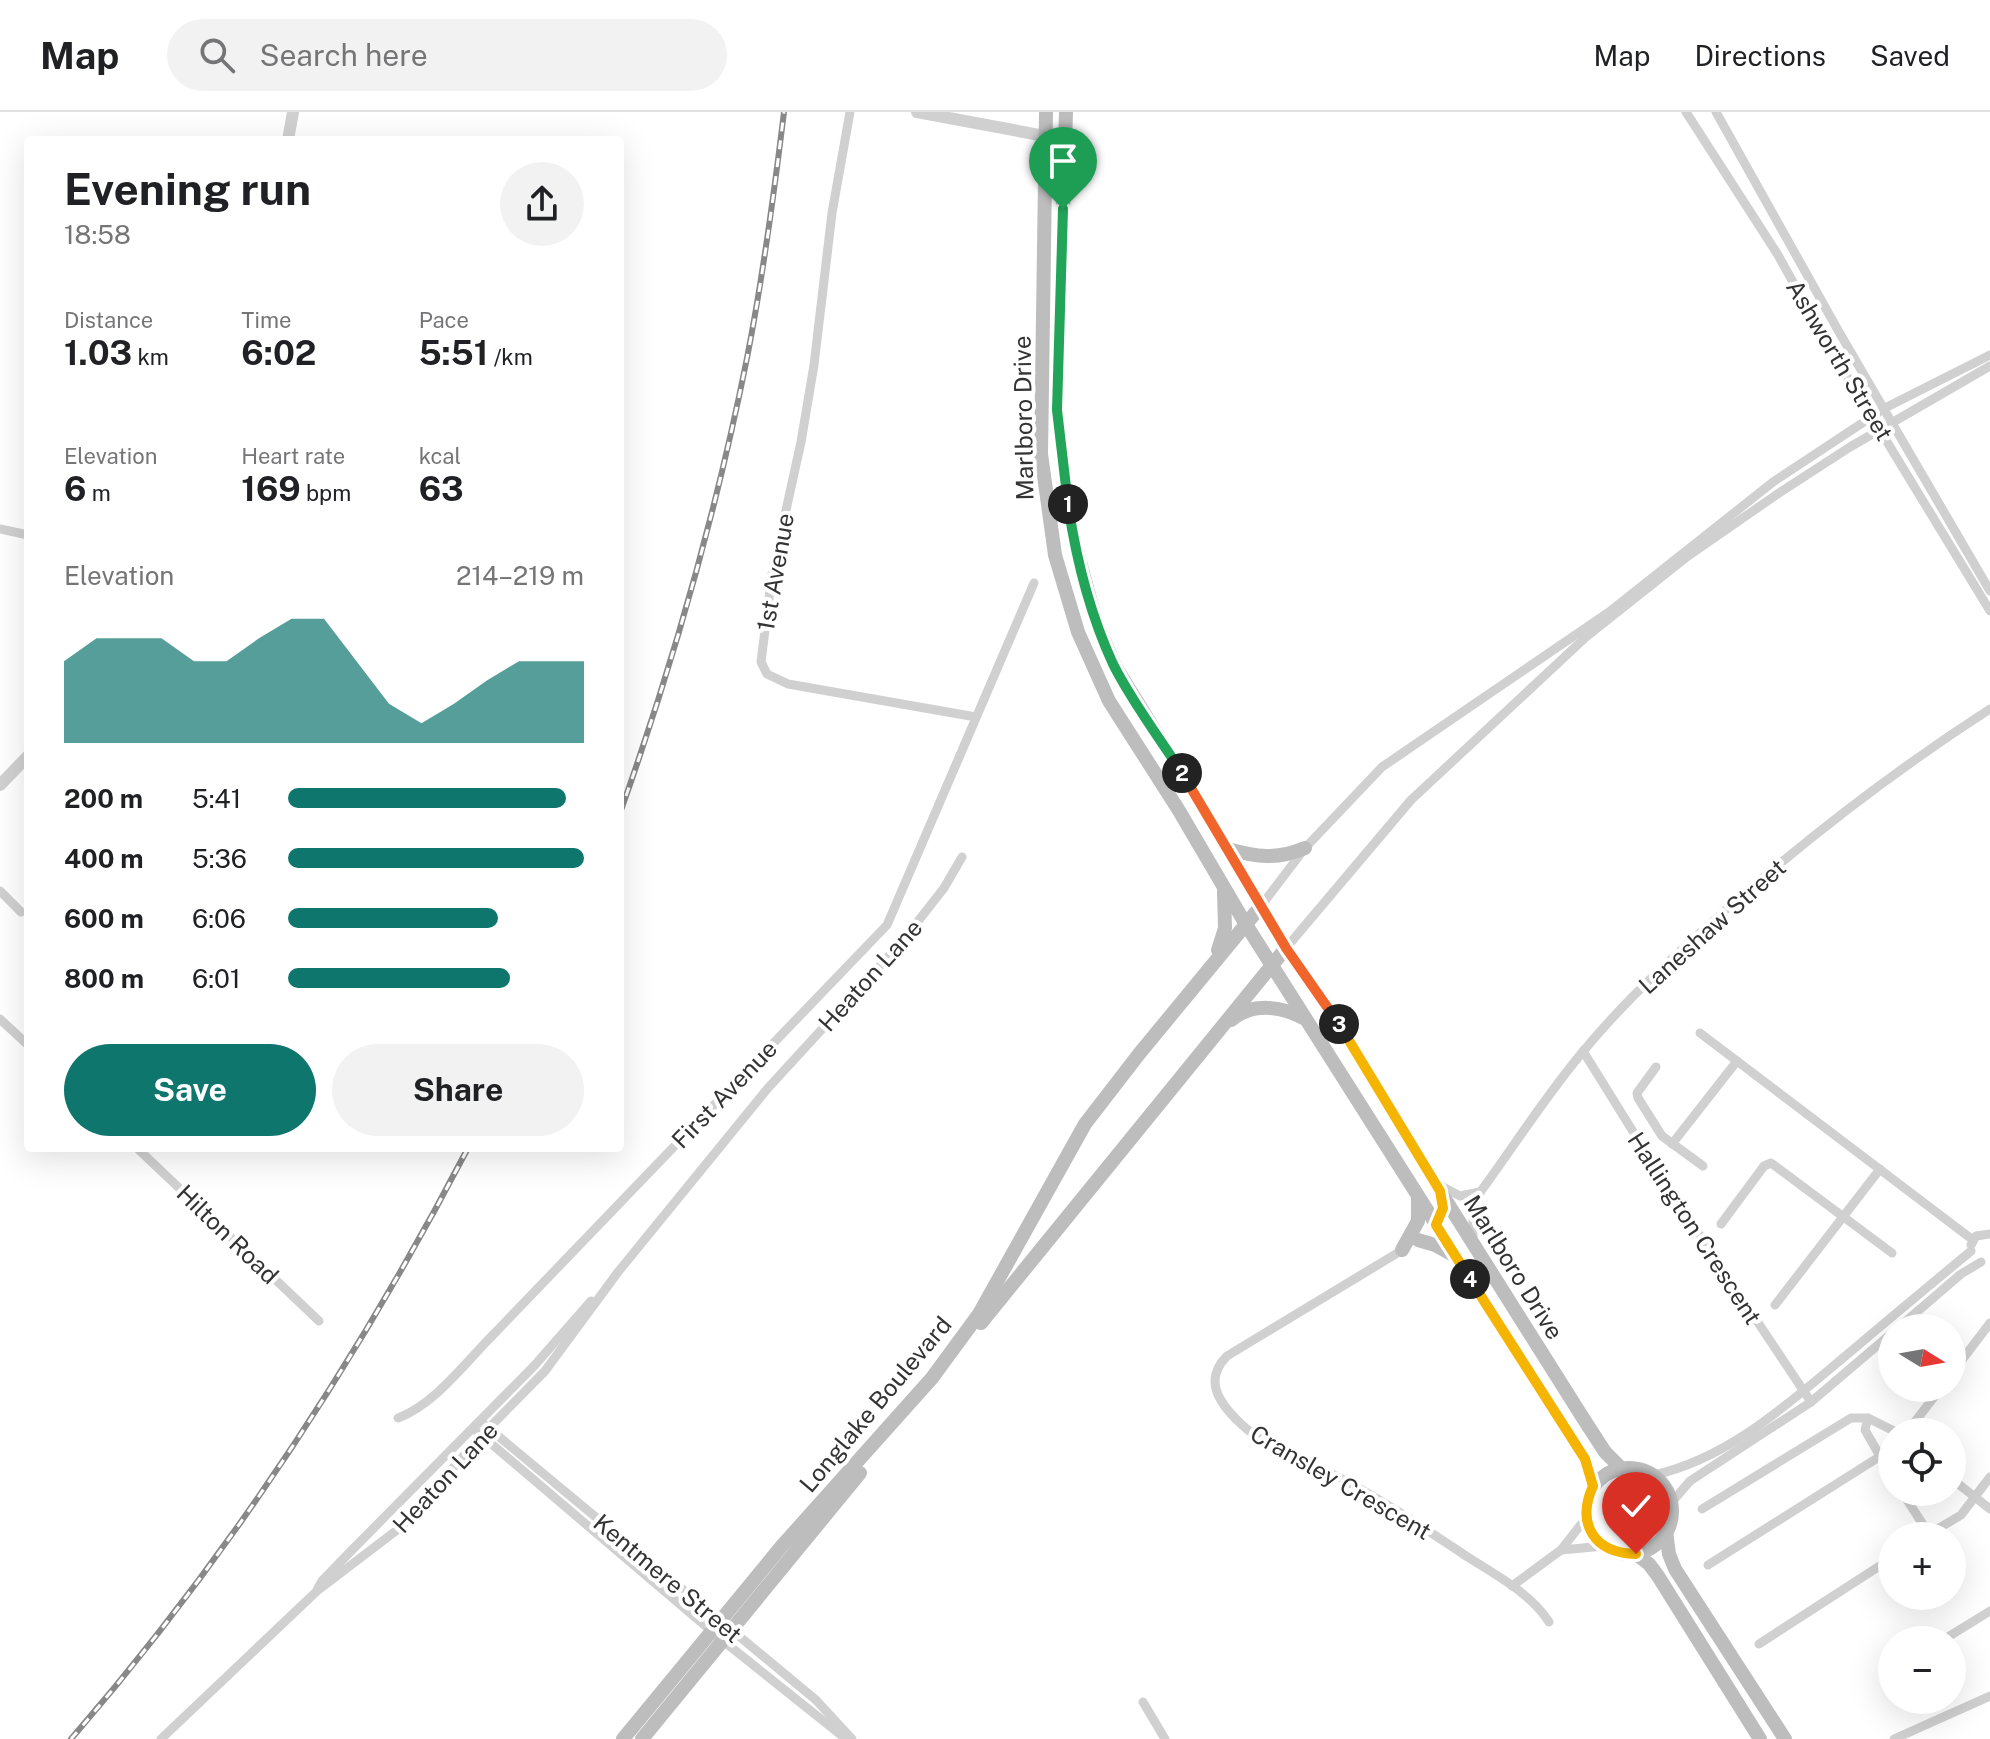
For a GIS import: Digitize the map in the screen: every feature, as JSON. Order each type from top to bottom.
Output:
[{"type":"main road","name":"Marlboro Drive","points":[[1046,112],[1041,454],[1055,555],[1078,632],[1109,701],[1305,1019],[1585,1459],[1593,1486]]},
{"type":"main road","name":"Marlboro Drive","points":[[1066,112],[1057,410],[1075,546],[1096,621],[1115,666],[1286,948],[1334,1015],[1583,1418],[1605,1452],[1621,1468]]},
{"type":"main road","points":[[1228,849],[1277,857],[1305,848]]},
{"type":"main road","points":[[1212,965],[1225,928],[1223,885]]},
{"type":"main road","name":"Longlake Boulevard","points":[[982,1316],[1085,1124],[1261,906]]},
{"type":"main road","name":"Longlake Boulevard","points":[[642,1739],[781,1547],[932,1378],[1286,948]]},
{"type":"main road","points":[[1217,1031],[1236,1015],[1265,1007],[1292,1012],[1305,1019]]},
{"type":"main road","points":[[1436,1225],[1443,1208],[1437,1185]]},
{"type":"main road","points":[[1402,1250],[1418,1221],[1418,1197]]},
{"type":"main road","points":[[1418,1240],[1435,1245],[1457,1258]]},
{"type":"main road","points":[[1621,1468],[1638,1468],[1654,1475],[1665,1488],[1671,1503],[1671,1520],[1666,1531],[1652,1548],[1636,1554],[1619,1553],[1604,1546],[1592,1534],[1586,1518],[1586,1501],[1593,1486],[1605,1474],[1621,1468]]},
{"type":"main road","points":[[1666,1531],[1675,1569],[1785,1739]]},
{"type":"main road","points":[[1636,1554],[1658,1576],[1760,1739]]},
{"type":"main road","name":"Longlake Boulevard","points":[[623,1739],[721,1631]]},
{"type":"street","points":[[289,136],[293,112]]},
{"type":"street","name":"1st Avenue","points":[[850,112],[832,213],[814,365],[801,442],[772,574],[761,662],[767,674],[788,684],[976,717]]},
{"type":"street","points":[[917,112],[1066,140]]},
{"type":"street","name":"Ashworth Street","points":[[1686,112],[1778,255],[1825,340],[1990,611]]},
{"type":"street","name":"Ashworth Street","points":[[1716,112],[1839,332],[1990,591]]},
{"type":"street","points":[[1286,948],[1411,800],[1611,615],[1773,482],[1885,408],[1990,355]]},
{"type":"street","points":[[1261,906],[1305,848],[1382,767],[1611,615],[1701,547],[1791,485],[1892,421],[1990,366]]},
{"type":"street","points":[[0,529],[24,534]]},
{"type":"street","points":[[976,717],[1034,583]]},
{"type":"street","name":"Laneshaw Street","points":[[1473,1240],[1473,1210],[1481,1191],[1583,1051],[1685,945],[1820,830],[1930,748],[1990,709]]},
{"type":"street","name":"First Avenue","points":[[398,1418],[414,1412],[481,1347],[887,925],[976,717]]},
{"type":"street","points":[[0,785],[24,760]]},
{"type":"street","name":"Heaton Lane","points":[[317,1591],[331,1571],[554,1360],[618,1272],[768,1088],[901,943],[944,888],[962,857]]},
{"type":"street","points":[[0,891],[21,912]]},
{"type":"street","points":[[0,1019],[24,1041]]},
{"type":"street","points":[[1700,1033],[1880,1169],[1972,1245],[1987,1265],[1961,1274],[1914,1314]]},
{"type":"street","name":"Hallington Crescent","points":[[1583,1051],[1665,1183],[1811,1402]]},
{"type":"street","points":[[1672,1144],[1737,1061]]},
{"type":"street","points":[[1656,1067],[1637,1093],[1638,1098],[1657,1131],[1703,1166]]},
{"type":"street","name":"Hilton Road","points":[[141,1152],[319,1321]]},
{"type":"street","points":[[1721,1224],[1764,1166],[1771,1163],[1892,1253]]},
{"type":"street","points":[[1775,1305],[1880,1169]]},
{"type":"street","points":[[1437,1185],[1460,1196],[1481,1191]]},
{"type":"street","name":"Cransley Crescent","points":[[1436,1225],[1418,1240],[1227,1356],[1214,1373],[1214,1383],[1230,1412],[1251,1432],[1362,1491],[1512,1586],[1535,1605],[1549,1622]]},
{"type":"street","points":[[1654,1475],[1702,1460],[1768,1419],[1803,1392],[1981,1234],[1990,1234]]},
{"type":"street","points":[[1966,1355],[1990,1323]]},
{"type":"street","points":[[1671,1503],[1690,1481],[1811,1402],[1878,1345]]},
{"type":"street","points":[[1918,1418],[1930,1402]]},
{"type":"street","points":[[1702,1509],[1842,1422],[1851,1418],[1868,1418],[1878,1423]]},
{"type":"street","points":[[1868,1418],[1865,1430],[1878,1455]]},
{"type":"street","name":"Heaton Lane","points":[[161,1739],[317,1591],[401,1527],[481,1429]]},
{"type":"street","name":"Kentmere Street","points":[[481,1429],[846,1739]]},
{"type":"street","points":[[1708,1565],[1878,1458]]},
{"type":"street","points":[[1949,1522],[1961,1515],[1990,1477]]},
{"type":"street","points":[[1966,1491],[1990,1509]]},
{"type":"street","points":[[1512,1586],[1561,1550],[1586,1518]]},
{"type":"street","points":[[1561,1550],[1604,1546]]},
{"type":"street","points":[[1759,1644],[1878,1567]]},
{"type":"street","points":[[1966,1626],[1990,1611]]},
{"type":"street","name":"Kentmere Street","points":[[721,1631],[816,1700],[852,1739]]},
{"type":"street","points":[[1894,1739],[1990,1696]]},
{"type":"street","points":[[1143,1702],[1165,1739]]},
{"type":"railway","points":[[624,801],[658,701],[722,474],[758,297],[784,112]]},
{"type":"railway","points":[[71,1739],[183,1600],[287,1455],[382,1304],[466,1152]]},
{"type":"route","points":[[1063,209],[1057,381],[1061,453],[1081,573],[1105,643],[1115,666],[1286,948],[1334,1015],[1440,1191],[1443,1208],[1436,1225],[1590,1470],[1593,1486],[1586,1501],[1586,1518],[1592,1534],[1604,1546],[1619,1553],[1636,1554]]}]
